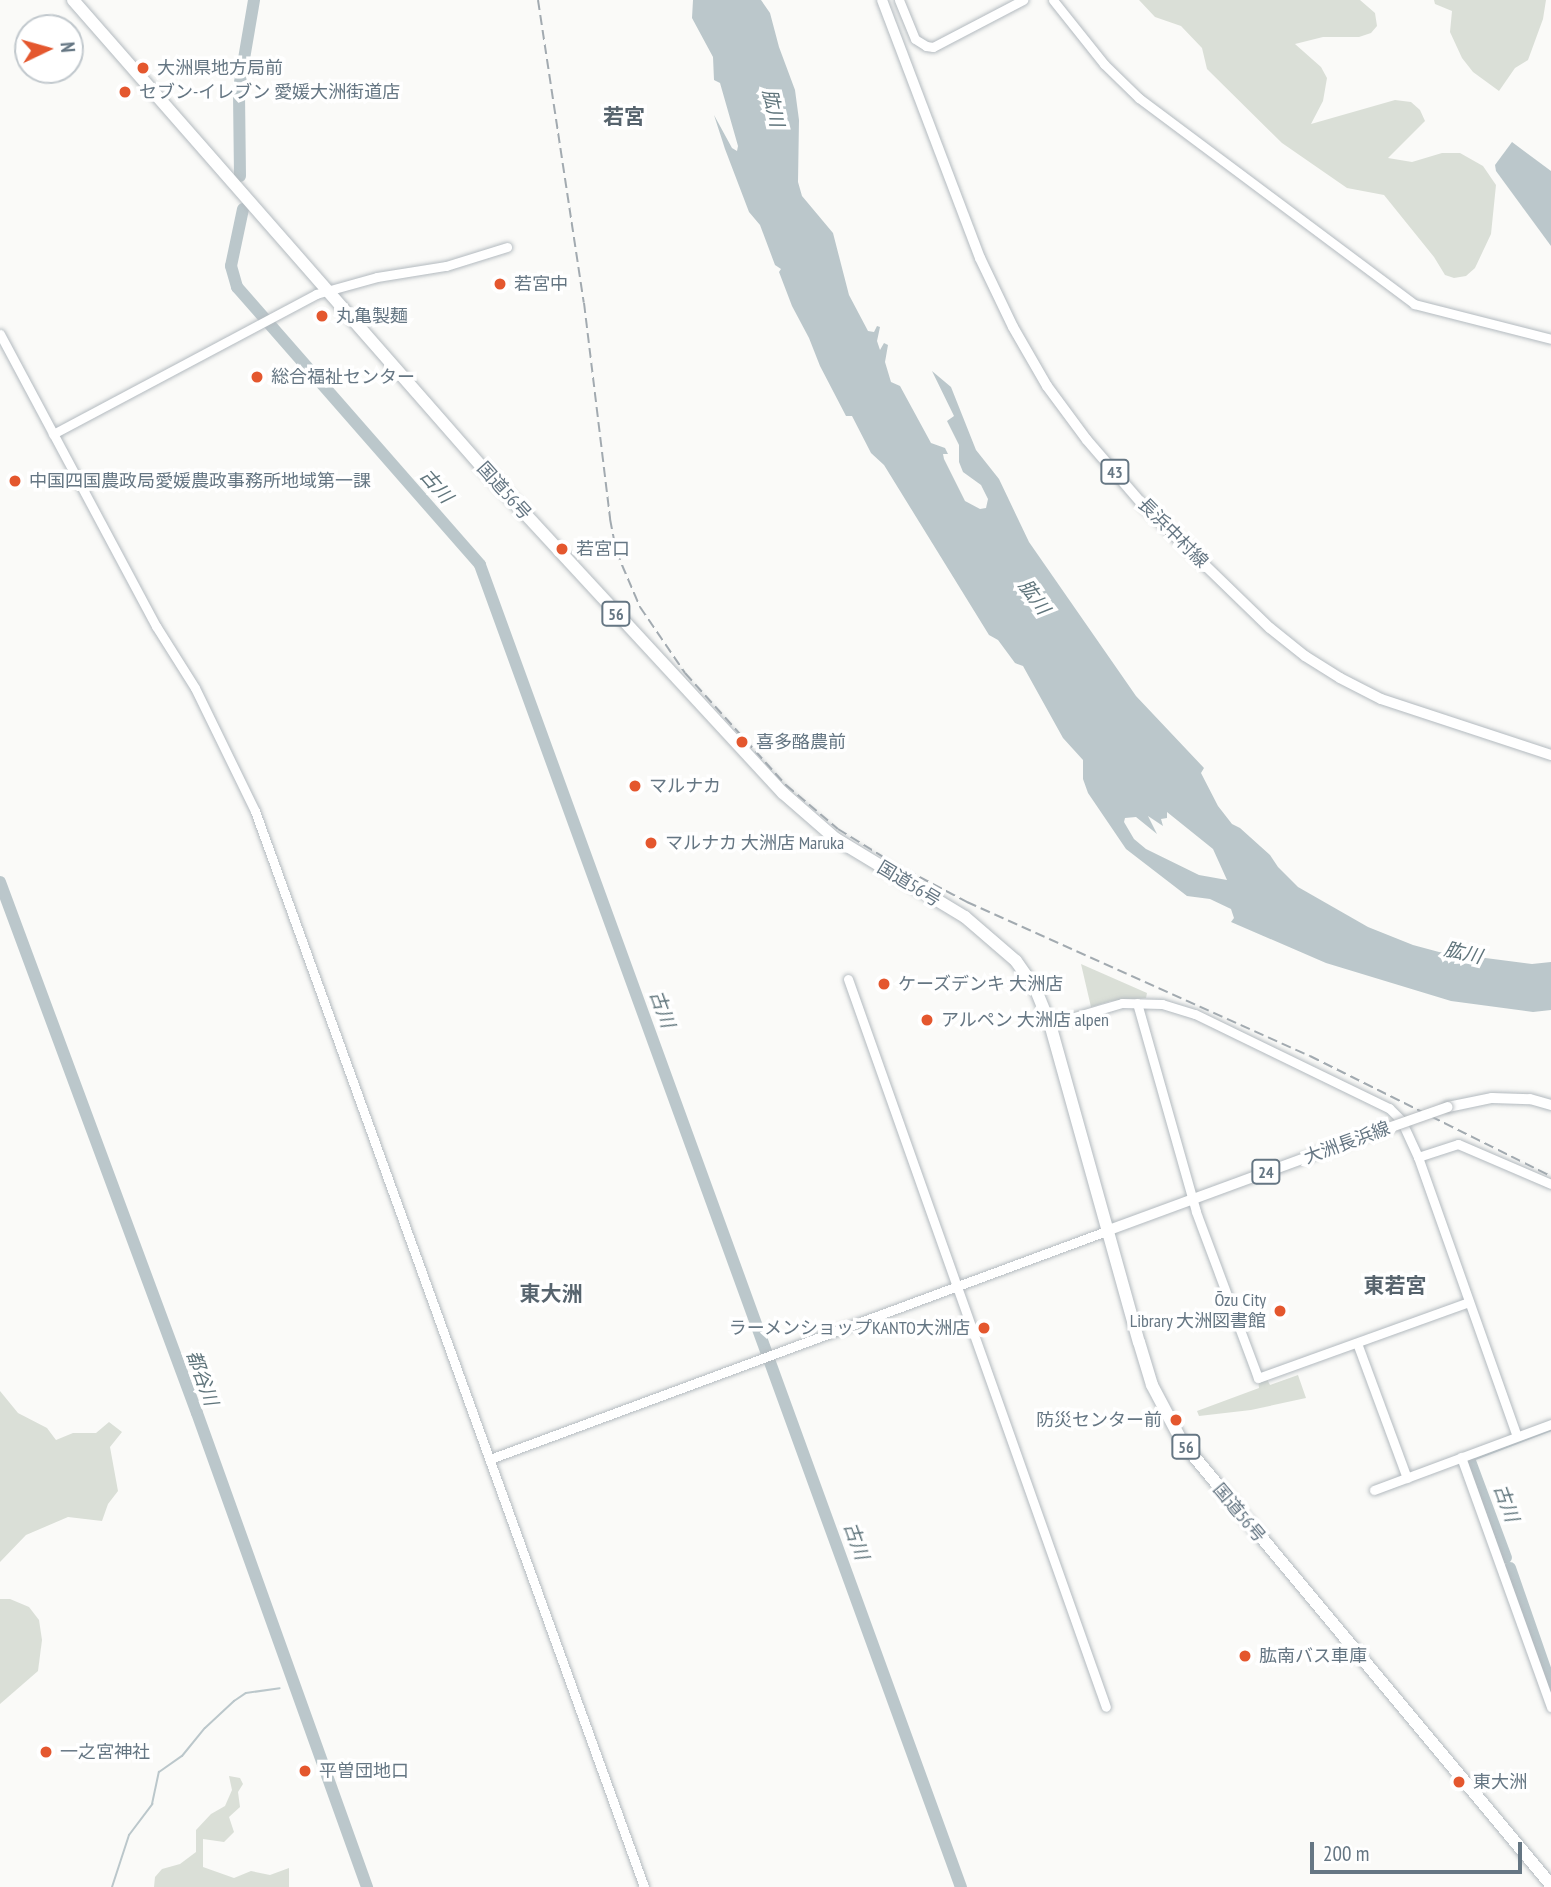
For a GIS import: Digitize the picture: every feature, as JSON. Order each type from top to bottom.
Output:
[{"type":"highway","name":"国道56号","points":[[73,0],[584,580],[783,793],[836,839],[965,917],[992,937],[1016,961],[1036,990],[1050,1024],[1152,1385],[1182,1442],[1551,1885]]},
{"type":"main road","name":"長浜中村線","points":[[881,0],[980,258],[1013,327],[1047,386],[1087,440],[1144,506],[1270,628],[1340,678],[1381,699],[1551,755]]},
{"type":"main road","name":"大洲長浜線","points":[[1109,1230],[1448,1107],[1492,1098],[1530,1099],[1551,1105]]},
{"type":"street","points":[[899,0],[915,39],[926,47],[933,47],[1023,0]]},
{"type":"street","points":[[1053,0],[1104,64],[1139,98],[1414,304],[1551,339]]},
{"type":"street","points":[[53,434],[178,365],[327,290],[377,277],[446,266],[507,247]]},
{"type":"street","points":[[0,334],[156,626],[195,688],[255,811],[644,1887]]},
{"type":"street","points":[[848,979],[960,1286],[1106,1707]]},
{"type":"street","points":[[1137,1003],[1192,1199],[1258,1378],[1469,1302]]},
{"type":"street","points":[[1050,1024],[1111,1006],[1162,1004],[1195,1014],[1378,1100],[1401,1120],[1418,1157],[1517,1436]]},
{"type":"street","points":[[1418,1157],[1458,1144],[1551,1184]]},
{"type":"street","points":[[491,1459],[1109,1230]]},
{"type":"street","points":[[1357,1343],[1407,1478]]},
{"type":"street","points":[[1374,1490],[1551,1424]]},
{"type":"street","points":[[1461,1457],[1551,1707]]},
{"type":"shaded area","points":[[1139,0],[1360,0],[1375,13],[1377,26],[1371,33],[1359,37],[1323,37],[1295,44],[1321,67],[1327,78],[1323,101],[1311,124],[1395,100],[1411,102],[1420,110],[1425,121],[1388,158],[1412,162],[1442,153],[1460,153],[1483,166],[1496,185],[1491,234],[1475,268],[1466,276],[1454,278],[1445,275],[1434,257],[1384,195],[1347,188],[1282,143],[1207,69],[1202,48],[1181,26],[1155,17]]},
{"type":"shaded area","points":[[1434,0],[1546,0],[1543,19],[1528,60],[1515,68],[1499,91],[1473,72],[1462,58],[1450,32],[1452,11],[1435,4]]},
{"type":"shaded area","points":[[1081,964],[1147,993],[1146,998],[1111,1001],[1091,1007]]},
{"type":"shaded area","points":[[1298,1375],[1306,1398],[1251,1410],[1199,1416],[1197,1411],[1259,1388],[1258,1380],[1267,1379],[1270,1385]]},
{"type":"shaded area","points":[[0,1391],[18,1413],[47,1428],[56,1440],[73,1433],[96,1433],[109,1422],[122,1432],[110,1447],[118,1491],[108,1504],[102,1521],[68,1517],[26,1535],[0,1562]]},
{"type":"shaded area","points":[[0,1599],[10,1599],[29,1607],[39,1620],[42,1640],[38,1671],[0,1704]]},
{"type":"shaded area","points":[[229,1776],[240,1778],[243,1784],[238,1792],[240,1807],[229,1817],[234,1832],[224,1842],[203,1839],[203,1867],[234,1878],[251,1871],[270,1875],[289,1868],[289,1887],[154,1887],[155,1877],[162,1869],[180,1864],[196,1852],[196,1830],[211,1814],[225,1806],[232,1790]]},
{"type":"water","name":"肱川","points":[[693,0],[761,0],[770,13],[795,90],[799,120],[798,182],[802,196],[833,233],[849,295],[868,331],[874,332],[877,326],[880,327],[877,341],[880,350],[884,343],[888,345],[885,362],[891,382],[900,386],[931,443],[945,448],[948,454],[943,454],[944,459],[965,501],[980,509],[986,508],[988,499],[981,485],[963,472],[959,462],[959,445],[947,421],[954,416],[932,371],[951,387],[976,450],[999,479],[1029,542],[1136,696],[1204,768],[1201,773],[1218,806],[1232,824],[1270,855],[1298,887],[1368,927],[1439,952],[1532,964],[1551,962],[1551,1010],[1533,1012],[1451,1001],[1326,963],[1231,922],[1234,918],[1231,909],[1210,899],[1187,896],[1126,849],[1088,793],[1083,779],[1083,760],[1063,738],[1023,666],[1015,663],[998,640],[989,635],[884,465],[871,453],[852,416],[846,416],[792,306],[779,272],[781,269],[775,265],[760,225],[749,212],[714,115],[732,148],[737,151],[738,146],[720,83],[714,80],[713,57],[692,18]],"holes":[[[1167,812],[1213,849],[1227,880],[1199,875],[1146,849],[1134,839],[1124,822],[1125,818],[1136,817],[1157,834],[1148,816],[1163,826],[1161,819],[1167,818]]]},
{"type":"water","points":[[1512,142],[1551,171],[1551,246],[1496,171],[1495,165]]},
{"type":"waterway","name":"古川","points":[[240,176],[239,88],[254,0]]},
{"type":"waterway","name":"古川","points":[[243,209],[231,266],[237,287],[480,565],[961,1887]]},
{"type":"waterway","name":"都谷川","points":[[0,882],[197,1413],[367,1887]]},
{"type":"waterway","points":[[1470,1461],[1551,1430]]},
{"type":"waterway","name":"古川","points":[[1470,1461],[1506,1558]]},
{"type":"waterway","name":"古川","points":[[1510,1568],[1551,1686]]},
{"type":"waterway","points":[[112,1887],[129,1835],[152,1804],[159,1772],[182,1756],[205,1728],[234,1701],[246,1693],[280,1688]]},
{"type":"railway","points":[[538,0],[584,303],[616,551],[640,607],[685,673],[786,785],[838,829],[893,863],[967,902],[1310,1056],[1551,1176]]},
{"type":"place","name":"大洲県地方局前","points":[[143,68]]},
{"type":"place","name":"セブン-イレブン 愛媛大洲街道店","points":[[125,92]]},
{"type":"place","name":"若宮中","points":[[500,284]]},
{"type":"place","name":"丸亀製麺","points":[[322,316]]},
{"type":"place","name":"総合福祉センター","points":[[257,377]]},
{"type":"place","name":"中国四国農政局愛媛農政事務所地域第一課","points":[[15,481]]},
{"type":"place","name":"若宮口","points":[[562,549]]},
{"type":"place","name":"喜多酪農前","points":[[742,742]]},
{"type":"place","name":"マルナカ","points":[[635,786]]},
{"type":"place","name":"マルナカ 大洲店 Maruka","points":[[651,843]]},
{"type":"place","name":"ケーズデンキ 大洲店","points":[[884,984]]},
{"type":"place","name":"アルペン 大洲店 alpen","points":[[927,1020]]},
{"type":"place","name":"Ōzu City Library 大洲図書館","points":[[1280,1311]]},
{"type":"place","name":"ラーメンショップKANTO大洲店","points":[[984,1328]]},
{"type":"place","name":"防災センター前","points":[[1176,1420]]},
{"type":"place","name":"肱南バス車庫","points":[[1245,1656]]},
{"type":"place","name":"一之宮神社","points":[[46,1752]]},
{"type":"place","name":"平曽団地口","points":[[305,1771]]},
{"type":"place","name":"東大洲","points":[[1459,1782]]},
{"type":"district","name":"若宮","points":[[624,117]]},
{"type":"district","name":"東若宮","points":[[1395,1286]]},
{"type":"district","name":"東大洲","points":[[551,1294]]}]
